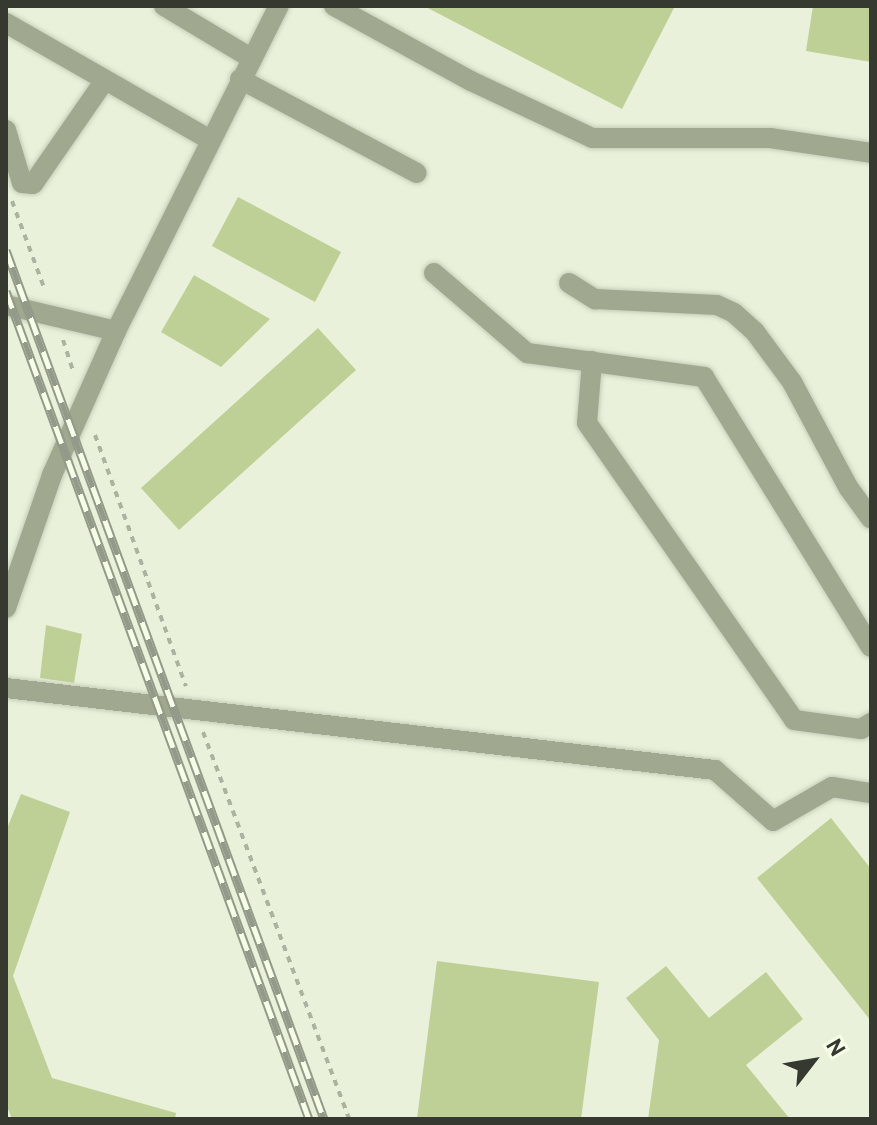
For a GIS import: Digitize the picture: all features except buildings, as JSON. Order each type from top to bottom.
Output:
[{"type":"street","points":[[164,6],[251,58]]},
{"type":"street","points":[[6,608],[47,488],[116,331],[279,6]]},
{"type":"street","points":[[334,6],[471,81],[592,138],[770,138],[871,153]]},
{"type":"street","points":[[6,23],[210,140]]},
{"type":"street","points":[[240,79],[417,173]]},
{"type":"street","points":[[6,130],[22,183],[33,184],[105,80]]},
{"type":"street","points":[[434,273],[527,353],[704,377],[871,647]]},
{"type":"street","points":[[569,283],[595,299],[626,304],[717,305],[734,313],[755,332],[792,382],[848,487],[871,519]]},
{"type":"street","points":[[6,305],[116,331]]},
{"type":"street","points":[[592,361],[587,423],[794,720],[861,729],[871,723]]},
{"type":"street","points":[[6,688],[715,770],[773,821],[832,787],[871,793]]},
{"type":"path","points":[[11,199],[188,692]]},
{"type":"path","points":[[199,721],[349,1119]]},
{"type":"railway","points":[[6,250],[324,1119]]},
{"type":"railway","points":[[6,291],[309,1119]]}]
